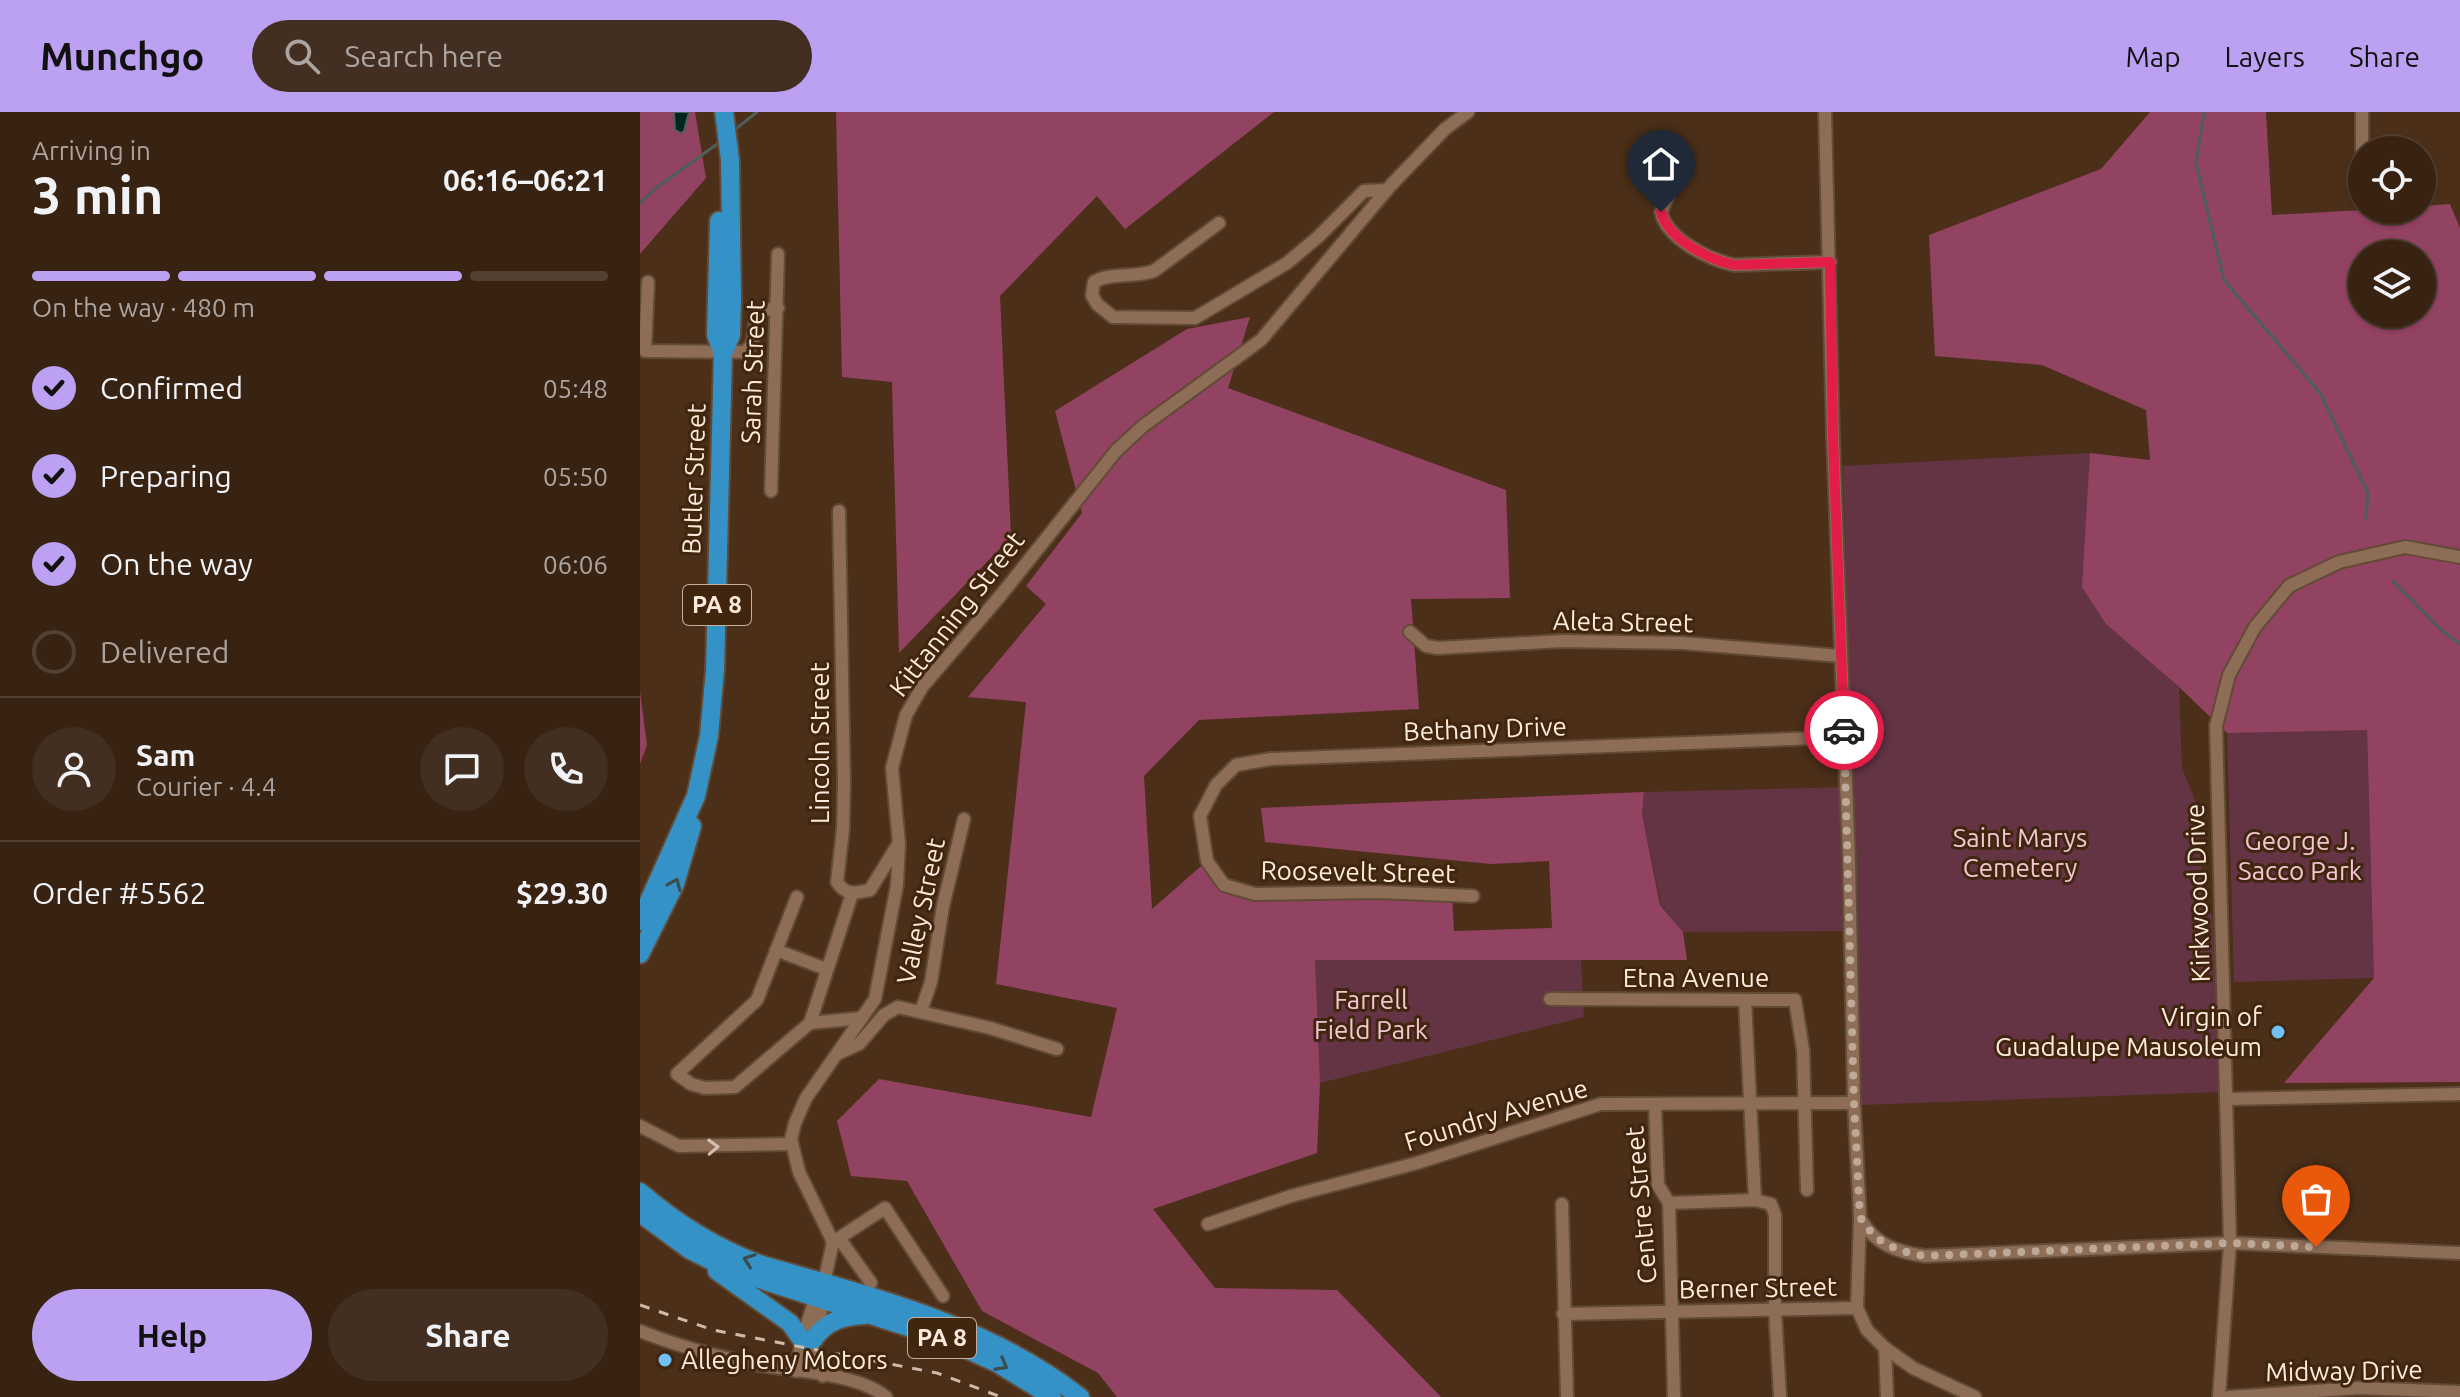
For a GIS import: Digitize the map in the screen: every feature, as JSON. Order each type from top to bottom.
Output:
[{"type":"highway","name":"Butler Street","points":[[640,954],[664,909],[683,863],[709,736],[714,688],[723,353],[731,335],[725,164],[718,114]]},
{"type":"highway","name":"Butler Street","points":[[640,921],[696,796]]},
{"type":"highway","name":"PA 8","points":[[640,1192],[671,1218],[729,1252],[821,1293],[982,1355],[1052,1397]]},
{"type":"highway","name":"PA 8","points":[[640,1213],[700,1256],[744,1276],[931,1315],[981,1335],[1032,1363],[1080,1397]]},
{"type":"highway","points":[[700,1256],[727,1280],[790,1323],[807,1340],[840,1318],[862,1315],[882,1317]]},
{"type":"street","name":"Kittanning Street","points":[[791,1144],[803,1104],[875,999],[882,973],[888,918],[897,885],[899,844],[892,768],[906,715],[922,687],[1001,595],[1088,482],[1116,451],[1143,426],[1261,340],[1387,190],[1445,129],[1468,112]]},
{"type":"street","points":[[1825,112],[1860,1217],[1857,1308],[1867,1330],[1885,1348],[1913,1368],[1975,1397]]},
{"type":"street","points":[[2362,112],[2362,136]]},
{"type":"street","points":[[1219,223],[1154,271],[1143,275],[1102,278],[1094,282],[1092,295],[1097,304],[1113,317],[1195,318],[1272,274],[1318,237],[1364,191],[1387,190]]},
{"type":"street","points":[[1669,194],[1661,212],[1668,229],[1721,262],[1734,265],[1830,262]]},
{"type":"street","name":"Sarah Street","points":[[771,491],[778,254]]},
{"type":"street","points":[[648,282],[645,351],[723,353],[748,350],[757,315],[764,310],[778,308]]},
{"type":"street","name":"Lincoln Street","points":[[839,511],[844,783],[837,882],[842,890],[852,894]]},
{"type":"street","name":"Kirkwood Drive","points":[[2219,1397],[2230,1243],[2216,726],[2229,675],[2255,627],[2289,586],[2339,562],[2405,547],[2460,557]]},
{"type":"street","name":"Aleta Street","points":[[1410,632],[1426,646],[1438,648],[1562,641],[1682,643],[1841,656]]},
{"type":"street","name":"Bethany Drive","points":[[1207,861],[1200,816],[1216,785],[1236,765],[1286,758],[1845,737]]},
{"type":"street","name":"Valley Street","points":[[921,1011],[931,982],[943,906],[964,819]]},
{"type":"street","points":[[797,897],[757,1000],[677,1074],[691,1084],[705,1088],[735,1087],[810,1023],[852,894],[870,890],[899,844]]},
{"type":"street","name":"Roosevelt Street","points":[[1207,861],[1224,885],[1255,894],[1377,892],[1473,896]]},
{"type":"street","points":[[776,950],[826,969]]},
{"type":"street","name":"Etna Avenue","points":[[1550,999],[1795,1000],[1803,1050],[1807,1190]]},
{"type":"street","points":[[1745,1000],[1755,1200]]},
{"type":"street","points":[[836,1055],[859,1044],[884,1015],[898,1007],[990,1028],[1057,1049]]},
{"type":"street","points":[[810,1023],[862,1018]]},
{"type":"street","points":[[2226,1099],[2460,1094]]},
{"type":"street","name":"Foundry Avenue","points":[[1208,1224],[1291,1196],[1417,1163],[1601,1104],[1854,1103]]},
{"type":"street","name":"Centre Street","points":[[1655,1105],[1658,1185],[1669,1203],[1674,1397]]},
{"type":"street","points":[[640,1126],[679,1146],[791,1144],[799,1172],[836,1240],[871,1283]]},
{"type":"street","points":[[1669,1203],[1755,1200],[1771,1204],[1775,1215],[1775,1310],[1780,1397]]},
{"type":"street","points":[[1562,1204],[1567,1397]]},
{"type":"street","points":[[796,1371],[836,1240],[885,1208],[943,1296]]},
{"type":"street","points":[[1860,1217],[1869,1232],[1881,1243],[1901,1252],[1925,1256],[2230,1243],[2460,1253]]},
{"type":"street","name":"Berner Street","points":[[1563,1314],[1857,1308]]},
{"type":"street","points":[[640,1331],[707,1353],[866,1384],[886,1397]]},
{"type":"street","points":[[807,1340],[823,1376]]},
{"type":"street","points":[[1885,1348],[1887,1397]]},
{"type":"street","name":"Midway Drive","points":[[2229,1397],[2460,1392]]},
{"type":"green space","name":"Saint Marys Cemetery","points":[[2090,453],[2106,624],[2179,687],[2182,768],[2198,807],[2203,908],[2212,915],[2220,1092],[1860,1105],[1856,931],[1683,932],[1661,905],[1642,814],[1644,792],[1852,787],[1843,466]]},
{"type":"green space","name":"George J. Sacco Park","points":[[2367,729],[2374,978],[2234,982],[2227,733]]},
{"type":"green space","name":"Farrell Field Park","points":[[1581,959],[1584,1017],[1320,1083],[1314,960]]},
{"type":"shaded area","points":[[640,112],[695,112],[706,178],[640,254]]},
{"type":"shaded area","points":[[836,112],[1274,112],[1125,229],[1097,196],[1000,296],[1011,537],[899,653],[892,382],[842,377]]},
{"type":"shaded area","points":[[2150,112],[2266,112],[2272,215],[2348,211],[2348,224],[2436,224],[2436,205],[2450,204],[2460,228],[2460,1082],[2284,1083],[2374,978],[2367,730],[2227,733],[2106,624],[2082,587],[2090,453],[2150,460],[2146,410],[2042,365],[1935,356],[1929,235],[2101,169]]},
{"type":"shaded area","points":[[1250,317],[1228,388],[1506,490],[1510,598],[1411,599],[1419,709],[1199,720],[1144,776],[1152,909],[1207,861],[1224,885],[1255,894],[1452,895],[1454,931],[1552,928],[1549,861],[1491,864],[1265,842],[1261,808],[1644,792],[1642,814],[1660,905],[1683,932],[1687,960],[1315,960],[1320,1083],[1317,1153],[1153,1209],[1215,1288],[1337,1290],[1441,1397],[1117,1397],[1098,1373],[982,1311],[907,1181],[851,1176],[837,1121],[879,1079],[1091,1117],[1117,1008],[996,984],[1026,702],[968,697],[1046,604],[1026,586],[1082,513],[1055,411],[1187,329]]},
{"type":"shaded area","points":[[640,691],[647,745],[640,764]]},
{"type":"water","points":[[674,112],[689,112],[681,133],[675,130]]},
{"type":"waterway","points":[[732,132],[757,112]]},
{"type":"waterway","points":[[2204,112],[2196,163],[2224,280],[2320,393],[2368,493],[2366,519]]},
{"type":"waterway","points":[[640,203],[720,142]]},
{"type":"waterway","points":[[2393,581],[2441,630],[2460,644]]},
{"type":"railway","points":[[640,1305],[713,1330],[937,1373],[1001,1397]]},
{"type":"way so far","points":[[1844,730],[1854,1103],[1860,1217],[1869,1232],[1881,1243],[1901,1252],[1925,1256],[2230,1243],[2316,1247]]},
{"type":"place","name":"Virgin of Guadalupe Mausoleum","points":[[2278,1032]]},
{"type":"place","name":"Allegheny Motors","points":[[665,1360]]},
{"type":"route","points":[[1661,212],[1668,229],[1721,262],[1759,265],[1830,262],[1844,730]]}]
